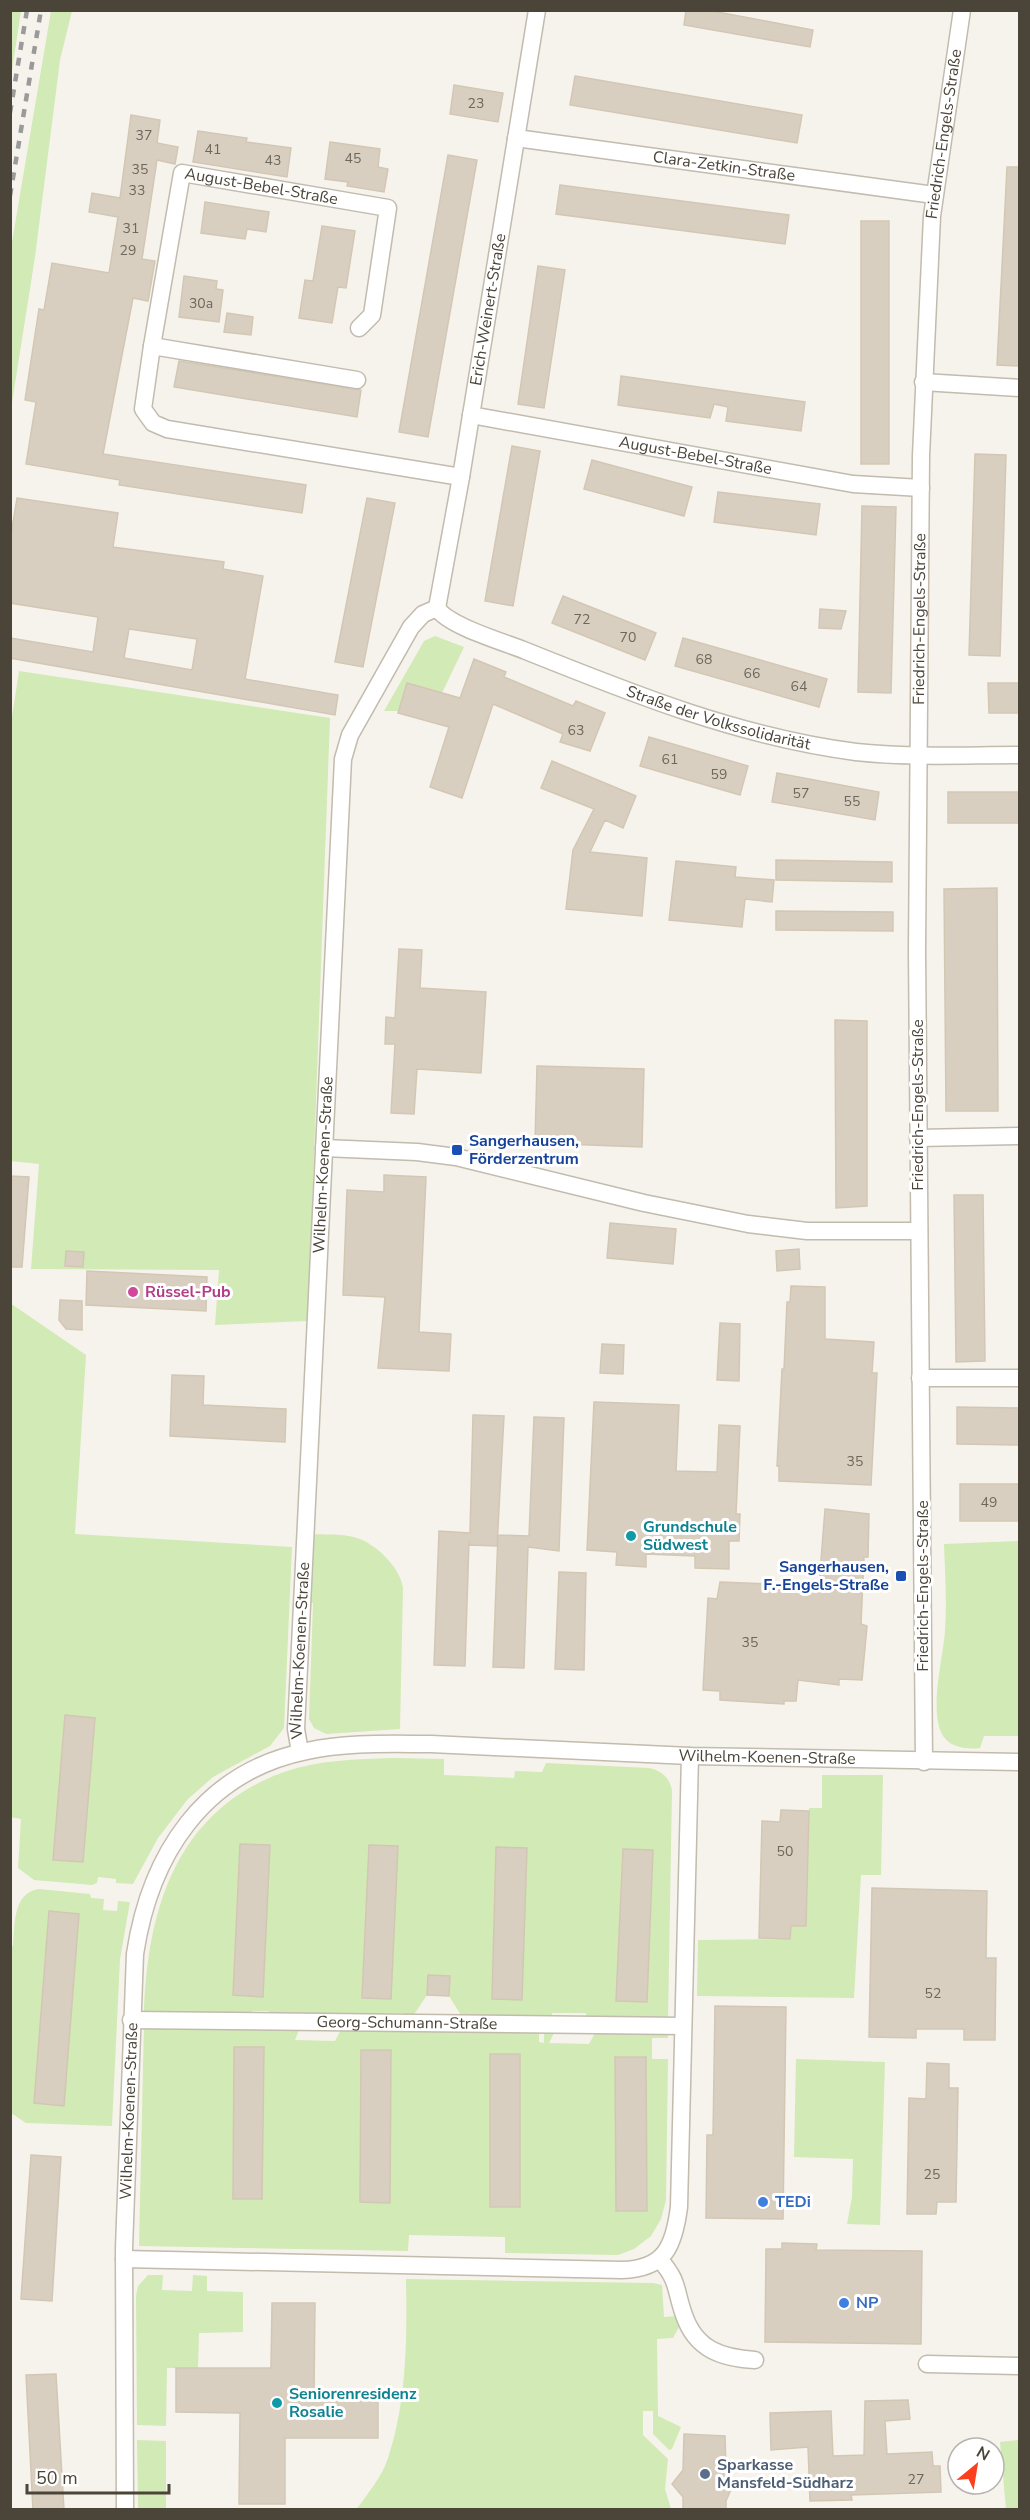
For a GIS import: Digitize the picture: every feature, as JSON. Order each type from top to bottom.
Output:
[{"type":"street","name":"Erich-Weinert-Straße","points":[[437,608],[437,594],[461,477],[537,10]]},
{"type":"street","name":"Friedrich-Engels-Straße","points":[[924,1762],[918,1138],[918,756],[923,382],[934,195],[962,10]]},
{"type":"street","name":"Clara-Zetkin-Straße","points":[[516,138],[934,195]]},
{"type":"street","name":"August-Bebel-Straße","points":[[360,328],[372,315],[388,208],[182,173],[143,409],[157,426],[461,477]]},
{"type":"street","points":[[152,346],[357,380]]},
{"type":"street","points":[[923,382],[1020,388]]},
{"type":"street","name":"August-Bebel-Straße","points":[[471,415],[854,484],[921,488]]},
{"type":"street","name":"Straße der Volkssolidarität","points":[[437,608],[444,616],[470,628],[676,711],[792,741],[856,752],[918,756],[1020,755]]},
{"type":"street","name":"Wilhelm-Koenen-Straße","points":[[300,1752],[296,1717],[344,753],[350,735],[411,627],[423,614],[437,608]]},
{"type":"street","points":[[918,1138],[1020,1136]]},
{"type":"street","points":[[324,1148],[417,1152],[456,1157],[644,1203],[748,1224],[807,1231],[919,1231]]},
{"type":"street","points":[[920,1378],[1020,1378]]},
{"type":"street","name":"Wilhelm-Koenen-Straße","points":[[125,2510],[124,2259],[135,1954],[143,1914],[153,1883],[168,1850],[189,1820],[219,1792],[265,1765],[300,1752],[350,1746],[418,1744],[690,1756],[1020,1762]]},
{"type":"street","points":[[124,2259],[613,2270],[641,2268],[660,2260],[675,2231],[679,2207],[690,1756]]},
{"type":"street","name":"Georg-Schumann-Straße","points":[[131,2020],[683,2026]]},
{"type":"street","points":[[660,2260],[674,2276],[683,2314],[697,2337],[721,2356],[754,2360]]},
{"type":"street","points":[[927,2364],[1020,2366]]},
{"type":"green space","points":[[10,11],[21,11],[11,77]]},
{"type":"green space","points":[[51,11],[72,11],[60,60],[35,257],[11,409],[11,248]]},
{"type":"green space","points":[[435,636],[464,647],[442,693],[408,683],[399,711],[384,711],[424,641]]},
{"type":"green space","points":[[19,671],[330,718],[308,1321],[215,1325],[219,1270],[31,1269],[39,1164],[11,1161],[10,730]]},
{"type":"green space","points":[[10,1303],[86,1355],[75,1534],[292,1547],[284,1728],[270,1746],[213,1777],[187,1800],[158,1838],[133,1884],[116,1883],[116,1879],[98,1877],[97,1883],[92,1885],[34,1880],[18,1868],[21,1819],[10,1817]]},
{"type":"green space","points":[[310,1534],[345,1535],[372,1545],[386,1557],[401,1580],[403,1588],[400,1729],[326,1734],[314,1728],[309,1719],[313,1603],[306,1603]]},
{"type":"green space","points":[[1019,1541],[1019,1736],[984,1736],[980,1748],[958,1746],[948,1741],[941,1732],[937,1709],[946,1620],[944,1544]]},
{"type":"green space","points":[[392,1758],[444,1759],[444,1775],[514,1778],[515,1771],[542,1772],[546,1763],[649,1768],[664,1775],[672,1790],[668,2021],[586,2021],[586,2013],[552,2013],[552,2020],[464,2020],[449,1996],[450,1976],[428,1976],[427,1995],[411,2019],[403,2018],[402,2013],[384,2013],[384,2018],[270,2016],[269,2011],[252,2011],[251,2016],[144,2015],[146,1976],[161,1902],[175,1869],[193,1838],[217,1812],[247,1789],[284,1772],[338,1761]]},
{"type":"green space","points":[[822,1775],[883,1775],[881,1875],[861,1875],[854,1998],[697,1996],[698,1940],[790,1939],[791,1926],[806,1926],[809,1808],[822,1808]]},
{"type":"green space","points":[[39,1889],[90,1894],[91,1898],[104,1899],[103,1910],[117,1911],[118,1901],[130,1902],[120,1959],[112,2126],[26,2123],[11,2113],[10,1947],[13,1946],[19,1904],[30,1892]]},
{"type":"green space","points":[[144,2024],[301,2025],[295,2040],[335,2041],[343,2026],[539,2028],[539,2042],[544,2043],[544,2028],[556,2029],[549,2043],[589,2044],[597,2029],[668,2030],[668,2038],[652,2038],[652,2059],[668,2059],[666,2200],[661,2219],[651,2236],[634,2249],[618,2255],[505,2253],[505,2237],[409,2235],[408,2251],[139,2246]]},
{"type":"green space","points":[[796,2059],[885,2062],[880,2225],[847,2224],[852,2197],[853,2159],[794,2157]]},
{"type":"green space","points":[[148,2275],[163,2275],[162,2290],[192,2291],[193,2275],[207,2276],[207,2291],[243,2292],[243,2332],[199,2333],[198,2368],[167,2368],[166,2426],[137,2425],[136,2296],[138,2286]]},
{"type":"green space","points":[[406,2279],[662,2285],[664,2317],[677,2316],[680,2325],[673,2338],[657,2339],[658,2416],[681,2427],[672,2449],[669,2450],[653,2434],[653,2411],[643,2411],[643,2435],[668,2459],[665,2489],[671,2509],[356,2510],[382,2472],[399,2415],[404,2369]]},
{"type":"green space","points":[[137,2440],[166,2441],[166,2509],[138,2509]]},
{"type":"green space","points":[[1019,2440],[1019,2509],[1006,2509],[1006,2441]]},
{"type":"building","points":[[686,10],[707,10],[813,30],[810,47],[684,25]]},
{"type":"building","points":[[575,76],[802,115],[797,143],[570,105]]},
{"type":"building","points":[[454,85],[503,93],[498,122],[450,114]]},
{"type":"building","points":[[131,115],[160,120],[157,143],[178,147],[175,164],[157,160],[142,259],[155,261],[148,301],[133,298],[103,454],[306,485],[302,513],[119,485],[120,480],[26,464],[36,402],[25,400],[39,309],[44,310],[52,263],[109,273],[118,217],[89,212],[92,193],[120,198]]},
{"type":"building","points":[[198,131],[247,138],[246,142],[291,148],[287,177],[193,162]]},
{"type":"building","points":[[330,142],[380,149],[378,167],[388,169],[384,192],[347,186],[348,182],[325,179]]},
{"type":"building","points":[[448,155],[477,160],[428,437],[399,432]]},
{"type":"building","points":[[1007,167],[1020,167],[1020,366],[997,365]]},
{"type":"building","points":[[560,185],[789,215],[785,244],[556,214]]},
{"type":"building","points":[[205,202],[269,212],[266,232],[247,229],[245,239],[201,233]]},
{"type":"building","points":[[861,221],[889,221],[889,464],[861,464]]},
{"type":"building","points":[[322,226],[355,231],[346,288],[338,287],[332,323],[299,318],[305,280],[313,281]]},
{"type":"building","points":[[538,266],[565,270],[544,408],[518,404]]},
{"type":"building","points":[[184,276],[217,281],[216,289],[223,290],[219,322],[179,317]]},
{"type":"building","points":[[227,313],[253,317],[251,335],[224,332]]},
{"type":"building","points":[[179,361],[361,390],[357,417],[174,387]]},
{"type":"building","points":[[621,376],[805,402],[801,431],[726,421],[728,407],[714,404],[710,418],[618,405]]},
{"type":"building","points":[[512,446],[540,451],[513,606],[485,601]]},
{"type":"building","points":[[975,454],[1006,455],[1000,656],[969,655]]},
{"type":"building","points":[[592,460],[692,487],[684,516],[584,489]]},
{"type":"building","points":[[718,492],[820,504],[816,535],[714,522]]},
{"type":"building","points":[[17,498],[118,513],[113,547],[224,562],[223,569],[263,576],[245,679],[338,695],[335,715],[10,658],[10,638],[93,652],[98,617],[10,603],[10,541]],"holes":[[[129,629],[197,639],[192,670],[124,658]]]},
{"type":"building","points":[[367,498],[395,503],[363,667],[335,662]]},
{"type":"building","points":[[862,506],[896,507],[891,693],[858,692]]},
{"type":"building","points":[[563,596],[656,633],[645,660],[552,623]]},
{"type":"building","points":[[820,609],[846,611],[841,629],[819,628]]},
{"type":"building","points":[[683,638],[827,679],[819,707],[675,666]]},
{"type":"building","points":[[474,659],[506,672],[504,677],[573,706],[576,701],[605,713],[590,751],[560,742],[563,734],[493,704],[462,798],[430,787],[449,727],[398,713],[407,683],[460,698]]},
{"type":"building","points":[[988,683],[1020,683],[1020,713],[989,713]]},
{"type":"building","points":[[649,737],[748,766],[740,795],[640,766]]},
{"type":"building","points":[[552,761],[636,796],[623,828],[605,820],[590,852],[647,858],[642,916],[566,909],[573,850],[594,809],[541,788]]},
{"type":"building","points":[[777,773],[879,792],[875,820],[772,802]]},
{"type":"building","points":[[948,792],[1020,792],[1020,823],[948,823]]},
{"type":"building","points":[[776,860],[892,862],[892,882],[776,880]]},
{"type":"building","points":[[676,861],[736,867],[735,877],[774,880],[772,902],[745,899],[742,927],[669,920]]},
{"type":"building","points":[[997,888],[998,1111],[946,1111],[944,889]]},
{"type":"building","points":[[776,911],[893,912],[893,931],[776,930]]},
{"type":"building","points":[[399,949],[422,950],[420,988],[486,992],[481,1073],[417,1069],[414,1114],[391,1113],[395,1044],[385,1044],[386,1017],[395,1018]]},
{"type":"building","points":[[835,1020],[867,1021],[867,1206],[836,1208]]},
{"type":"building","points":[[537,1066],[644,1069],[642,1147],[535,1143]]},
{"type":"building","points":[[384,1175],[426,1177],[419,1332],[451,1334],[449,1371],[378,1368],[385,1297],[343,1295],[347,1190],[384,1192]]},
{"type":"building","points":[[10,1176],[29,1177],[22,1267],[10,1267]]},
{"type":"building","points":[[954,1195],[983,1195],[985,1361],[956,1362]]},
{"type":"building","points":[[610,1223],[676,1229],[673,1264],[607,1258]]},
{"type":"building","points":[[799,1249],[800,1269],[777,1271],[776,1251]]},
{"type":"building","points":[[66,1251],[84,1252],[83,1267],[65,1266]]},
{"type":"building","points":[[87,1271],[207,1277],[206,1311],[86,1305]]},
{"type":"building","points":[[791,1286],[825,1287],[825,1339],[874,1342],[872,1373],[877,1373],[871,1485],[779,1481],[779,1466],[777,1466],[782,1369],[784,1369],[787,1302],[790,1302]]},
{"type":"building","points":[[60,1300],[82,1301],[82,1330],[66,1329],[59,1320]]},
{"type":"building","points":[[720,1323],[740,1324],[739,1381],[717,1380]]},
{"type":"building","points":[[602,1344],[624,1345],[623,1374],[600,1373]]},
{"type":"building","points":[[172,1375],[204,1376],[203,1405],[286,1409],[285,1442],[170,1436]]},
{"type":"building","points":[[594,1402],[679,1405],[676,1471],[717,1472],[719,1425],[740,1426],[736,1514],[740,1514],[739,1541],[729,1541],[729,1569],[695,1568],[695,1556],[646,1554],[646,1567],[616,1565],[617,1552],[587,1550]]},
{"type":"building","points":[[957,1407],[1020,1408],[1020,1445],[957,1444]]},
{"type":"building","points":[[473,1415],[504,1416],[497,1546],[469,1545],[469,1541],[465,1666],[434,1665],[439,1531],[470,1533]]},
{"type":"building","points":[[534,1417],[564,1418],[559,1551],[528,1547],[524,1668],[493,1667],[498,1535],[529,1536]]},
{"type":"building","points":[[960,1484],[1019,1484],[1019,1521],[960,1521]]},
{"type":"building","points":[[825,1509],[869,1514],[868,1557],[864,1557],[861,1624],[867,1626],[862,1680],[839,1679],[839,1685],[798,1680],[796,1701],[784,1701],[784,1704],[720,1700],[720,1691],[703,1690],[708,1598],[717,1599],[720,1582],[819,1586]]},
{"type":"building","points":[[559,1572],[586,1573],[584,1670],[555,1669]]},
{"type":"building","points":[[65,1715],[95,1718],[83,1862],[53,1860]]},
{"type":"building","points":[[781,1810],[809,1811],[806,1926],[791,1926],[790,1939],[759,1938],[762,1821],[780,1822]]},
{"type":"building","points":[[240,1844],[270,1845],[263,1997],[233,1995]]},
{"type":"building","points":[[369,1845],[398,1846],[391,1999],[362,1998]]},
{"type":"building","points":[[496,1847],[527,1848],[522,2000],[492,1999]]},
{"type":"building","points":[[623,1849],[653,1850],[647,2002],[616,2001]]},
{"type":"building","points":[[872,1888],[987,1891],[986,1958],[996,1958],[995,2040],[964,2040],[964,2029],[916,2029],[916,2038],[869,2037]]},
{"type":"building","points":[[49,1911],[79,1914],[64,2106],[34,2103]]},
{"type":"building","points":[[428,1975],[450,1976],[449,1996],[427,1995]]},
{"type":"building","points":[[715,2006],[786,2007],[783,2219],[706,2218],[707,2135],[713,2135]]},
{"type":"building","points":[[234,2047],[264,2047],[262,2199],[233,2199]]},
{"type":"building","points":[[361,2050],[391,2050],[390,2203],[360,2202]]},
{"type":"building","points":[[490,2054],[520,2054],[520,2207],[490,2207]]},
{"type":"building","points":[[615,2057],[646,2057],[647,2211],[616,2211]]},
{"type":"building","points":[[927,2063],[949,2064],[949,2088],[958,2088],[956,2202],[937,2202],[936,2214],[907,2214],[909,2098],[926,2099]]},
{"type":"building","points":[[31,2155],[61,2157],[52,2301],[21,2299]]},
{"type":"building","points":[[782,2243],[817,2244],[816,2250],[922,2251],[921,2344],[765,2342],[766,2249],[782,2249]]},
{"type":"building","name":"Seniorenresidenz Rosalie","points":[[272,2303],[315,2303],[314,2393],[378,2394],[378,2438],[285,2438],[285,2504],[239,2504],[240,2413],[176,2412],[176,2368],[271,2368]]},
{"type":"building","points":[[56,2374],[64,2510],[33,2510],[26,2375]]},
{"type":"building","points":[[908,2400],[910,2419],[885,2421],[887,2454],[932,2452],[933,2466],[940,2466],[941,2492],[851,2495],[852,2500],[810,2501],[808,2447],[771,2450],[770,2413],[831,2411],[833,2456],[864,2455],[865,2401]]},
{"type":"building","name":"Sparkasse Mansfeld-Südharz","points":[[684,2434],[725,2436],[726,2468],[733,2485],[726,2501],[726,2510],[683,2510],[683,2497],[672,2484],[683,2470]]},
{"type":"railway","points":[[10,113],[27,10]]},
{"type":"railway","points":[[10,196],[41,10]]},
{"type":"place","name":"Sangerhausen, Förderzentrum","points":[[457,1150]]},
{"type":"place","name":"Rüssel-Pub","points":[[133,1292]]},
{"type":"place","name":"Grundschule Südwest","points":[[631,1536]]},
{"type":"place","name":"Sangerhausen, F.-Engels-Straße","points":[[901,1576]]},
{"type":"place","name":"TEDi","points":[[763,2202]]},
{"type":"place","name":"NP","points":[[844,2303]]},
{"type":"place","name":"Seniorenresidenz Rosalie","points":[[277,2403]]},
{"type":"place","name":"Sparkasse Mansfeld-Südharz","points":[[705,2474]]}]
